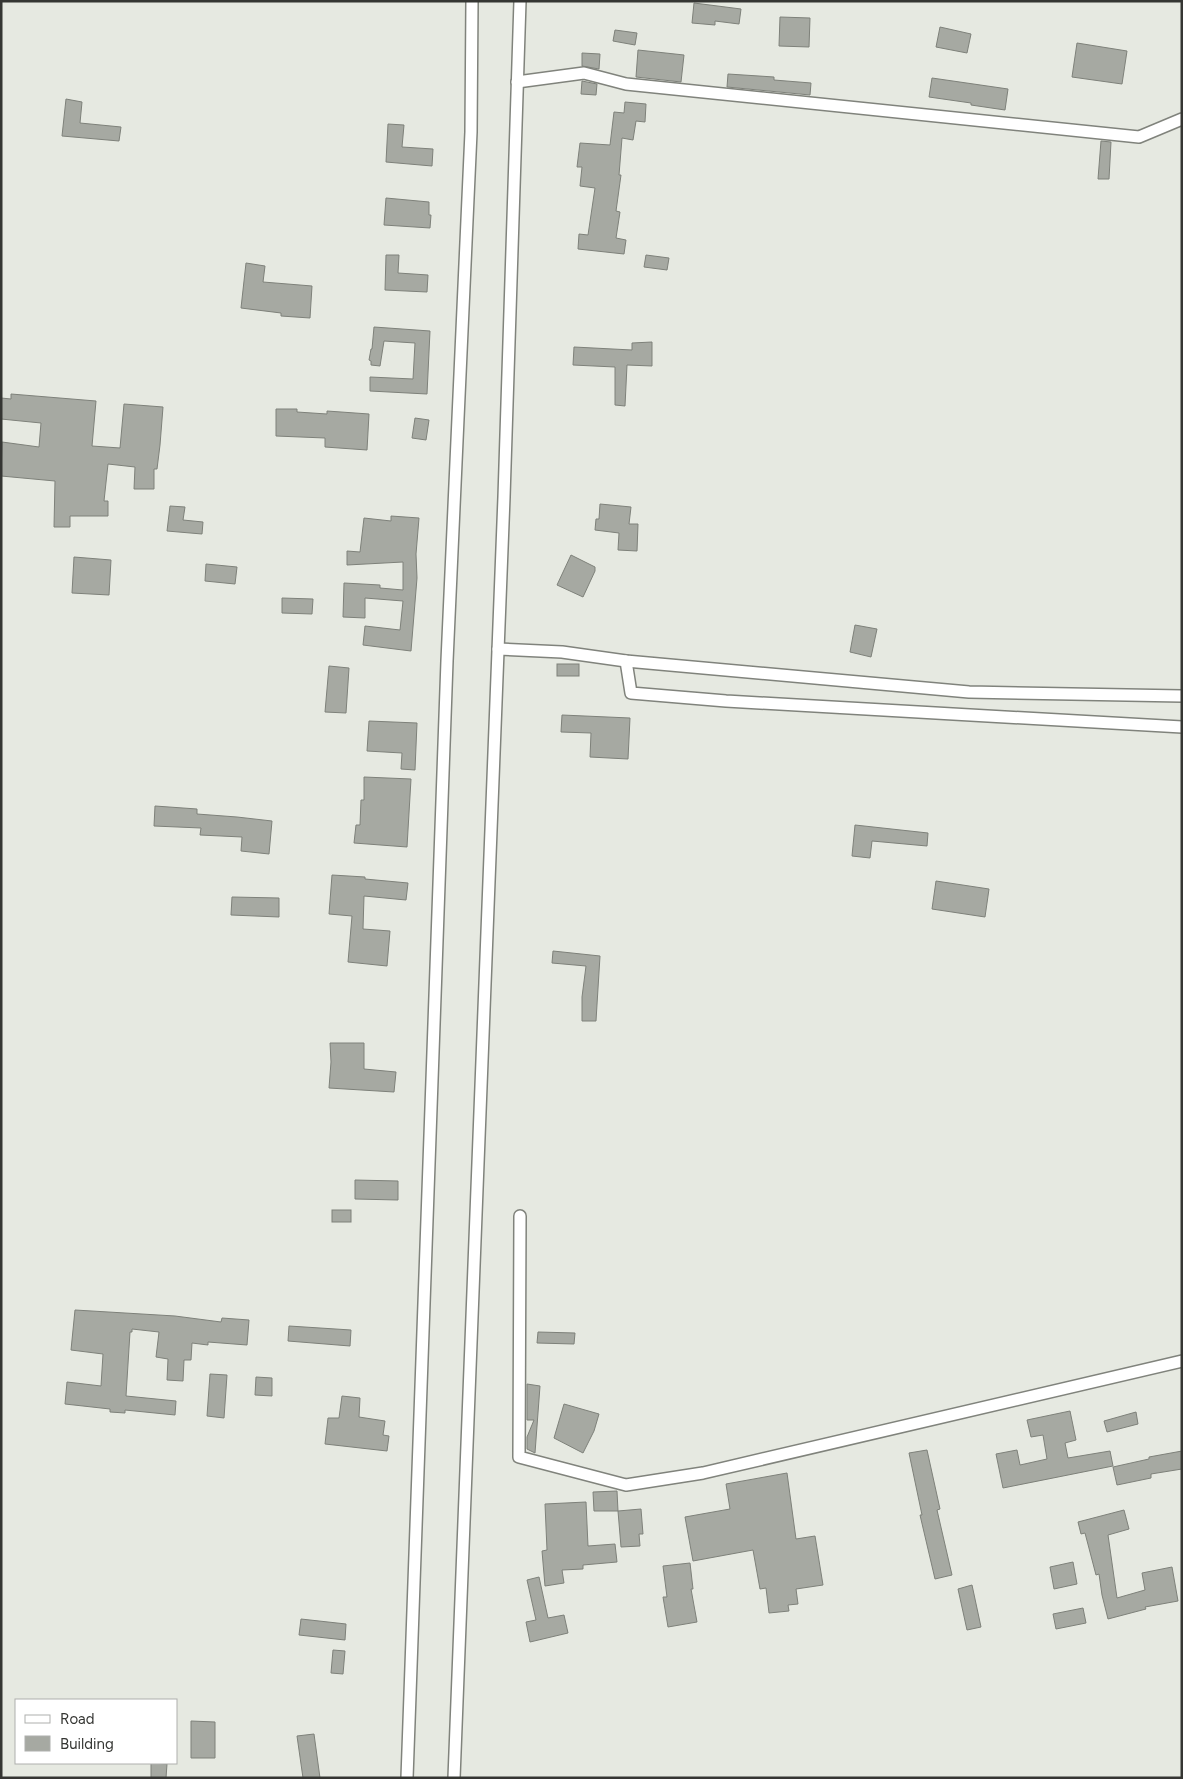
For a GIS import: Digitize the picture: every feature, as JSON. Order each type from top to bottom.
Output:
[{"type":"street","points":[[407,1778],[447,661],[471,132],[472,1]]},
{"type":"street","points":[[454,1778],[498,649],[520,1]]},
{"type":"street","points":[[517,82],[584,73],[626,84],[1139,137],[1182,119]]},
{"type":"street","points":[[498,649],[562,652],[626,661],[969,692],[1182,696]]},
{"type":"street","points":[[626,661],[631,693],[726,701],[1182,727]]},
{"type":"street","points":[[520,1216],[519,1457],[626,1485],[702,1473],[1182,1361]]},
{"type":"building","points":[[694,3],[741,9],[739,24],[715,21],[715,25],[692,23]]},
{"type":"building","points":[[780,17],[810,18],[809,47],[779,46]]},
{"type":"building","points":[[940,27],[971,34],[967,53],[936,47]]},
{"type":"building","points":[[615,30],[637,33],[635,45],[613,41]]},
{"type":"building","points":[[1077,43],[1127,51],[1122,84],[1072,77]]},
{"type":"building","points":[[638,50],[684,55],[681,82],[636,77]]},
{"type":"building","points":[[582,53],[600,54],[599,69],[582,66]]},
{"type":"building","points":[[728,74],[774,77],[774,80],[811,83],[810,95],[727,87]]},
{"type":"building","points":[[932,78],[1008,89],[1005,110],[929,97]]},
{"type":"building","points":[[582,81],[597,84],[596,95],[581,94]]},
{"type":"building","points":[[66,99],[82,102],[80,123],[121,127],[119,141],[62,136]]},
{"type":"building","points":[[625,102],[646,104],[645,122],[636,121],[633,140],[622,138],[619,175],[621,175],[616,211],[620,212],[616,238],[626,240],[624,254],[578,249],[579,234],[588,235],[595,188],[580,186],[582,167],[577,167],[580,143],[610,145],[614,112],[624,113]]},
{"type":"building","points":[[388,124],[404,125],[402,147],[433,149],[432,166],[386,162]]},
{"type":"building","points":[[1101,141],[1111,142],[1109,179],[1098,179]]},
{"type":"building","points":[[386,198],[429,202],[430,228],[384,225]]},
{"type":"building","points":[[386,255],[399,255],[398,273],[428,275],[427,292],[385,290]]},
{"type":"building","points":[[646,255],[669,258],[667,270],[644,267]]},
{"type":"building","points":[[246,263],[265,266],[263,282],[312,286],[310,318],[281,316],[281,313],[241,308]]},
{"type":"building","points":[[374,327],[430,331],[427,394],[370,391],[370,377],[413,379],[415,343],[384,341],[380,366],[371,365],[369,360]]},
{"type":"building","points":[[652,342],[652,366],[627,365],[625,406],[615,405],[615,367],[573,365],[574,347],[632,350],[632,343]]},
{"type":"building","points":[[11,394],[96,401],[92,446],[120,448],[124,404],[163,407],[157,469],[154,469],[154,489],[134,489],[135,467],[108,464],[104,501],[108,501],[108,516],[70,516],[70,527],[54,527],[55,481],[1,476],[2,442],[39,447],[41,423],[1,419],[1,398],[11,399]]},
{"type":"building","points":[[276,409],[297,409],[297,412],[327,414],[327,411],[369,414],[367,450],[325,447],[325,438],[276,436]]},
{"type":"building","points":[[415,418],[429,420],[426,440],[412,438]]},
{"type":"building","points":[[600,504],[631,507],[629,524],[638,524],[637,551],[618,550],[619,533],[595,530],[596,519],[599,519]]},
{"type":"building","points":[[170,506],[185,507],[183,520],[203,522],[202,534],[167,531]]},
{"type":"building","points":[[391,516],[419,518],[416,554],[417,578],[411,651],[363,645],[365,626],[400,630],[403,601],[365,598],[365,618],[343,617],[344,583],[380,585],[380,588],[403,590],[403,562],[347,565],[347,551],[360,552],[364,518],[391,521]]},
{"type":"building","points":[[571,555],[595,567],[583,597],[557,585]]},
{"type":"building","points":[[74,557],[111,560],[109,595],[72,593]]},
{"type":"building","points":[[206,564],[237,567],[235,584],[205,581]]},
{"type":"building","points":[[282,598],[313,599],[312,614],[282,613]]},
{"type":"building","points":[[855,625],[877,629],[871,657],[850,652]]},
{"type":"building","points":[[557,664],[579,664],[579,676],[557,676]]},
{"type":"building","points":[[329,666],[349,668],[346,713],[325,712]]},
{"type":"building","points":[[562,715],[630,718],[628,759],[590,757],[591,733],[561,732]]},
{"type":"building","points":[[369,721],[417,723],[415,770],[401,769],[402,753],[367,751]]},
{"type":"building","points":[[364,777],[411,779],[407,847],[354,843],[356,825],[360,825],[361,800],[364,800]]},
{"type":"building","points":[[155,806],[197,809],[197,814],[272,821],[269,854],[241,851],[242,837],[200,835],[201,828],[154,826]]},
{"type":"building","points":[[855,825],[928,833],[927,846],[872,841],[870,858],[852,856]]},
{"type":"building","points":[[332,875],[408,883],[406,900],[364,896],[363,929],[390,931],[387,966],[348,962],[352,916],[329,914]]},
{"type":"building","points":[[936,881],[989,889],[985,917],[932,909]]},
{"type":"building","points":[[232,897],[279,898],[279,917],[231,915]]},
{"type":"building","points":[[553,951],[600,956],[596,1021],[582,1021],[582,997],[586,966],[552,963]]},
{"type":"building","points":[[330,1043],[364,1043],[364,1069],[396,1072],[394,1092],[329,1088]]},
{"type":"building","points":[[355,1180],[398,1181],[398,1200],[355,1199]]},
{"type":"building","points":[[332,1210],[351,1210],[351,1222],[332,1222]]},
{"type":"building","points":[[75,1310],[175,1316],[221,1322],[222,1318],[249,1320],[247,1345],[208,1342],[208,1345],[192,1343],[191,1360],[184,1360],[183,1381],[167,1380],[168,1359],[156,1357],[159,1332],[132,1329],[132,1332],[130,1332],[126,1396],[176,1401],[175,1415],[125,1410],[125,1413],[110,1412],[110,1409],[65,1404],[67,1382],[101,1386],[103,1354],[71,1350]]},
{"type":"building","points":[[289,1326],[351,1330],[350,1346],[288,1341]]},
{"type":"building","points":[[538,1332],[575,1333],[574,1344],[537,1343]]},
{"type":"building","points":[[210,1374],[227,1375],[224,1418],[207,1416]]},
{"type":"building","points":[[256,1377],[272,1378],[272,1396],[255,1395]]},
{"type":"building","points":[[527,1384],[540,1386],[535,1453],[527,1449],[527,1437],[534,1420],[527,1420]]},
{"type":"building","points":[[342,1396],[360,1398],[359,1417],[385,1421],[383,1435],[389,1436],[387,1451],[325,1444],[328,1418],[339,1418]]},
{"type":"building","points":[[564,1404],[599,1414],[594,1431],[583,1453],[554,1438]]},
{"type":"building","points":[[1070,1411],[1076,1440],[1065,1443],[1068,1458],[1110,1451],[1113,1466],[1003,1488],[996,1454],[1017,1450],[1020,1465],[1047,1459],[1043,1435],[1031,1437],[1027,1420]]},
{"type":"building","points":[[1136,1412],[1138,1424],[1107,1432],[1104,1421]]},
{"type":"building","points":[[927,1450],[940,1509],[937,1510],[952,1575],[935,1579],[920,1515],[922,1515],[909,1453]]},
{"type":"building","points":[[1182,1451],[1182,1469],[1151,1474],[1151,1478],[1117,1485],[1113,1467],[1149,1459],[1149,1457]]},
{"type":"building","points":[[787,1473],[796,1539],[815,1536],[823,1585],[796,1589],[798,1604],[788,1605],[789,1611],[769,1613],[766,1588],[760,1589],[753,1550],[693,1561],[685,1517],[730,1509],[726,1484]]},
{"type":"building","points":[[617,1491],[618,1511],[594,1511],[593,1492]]},
{"type":"building","points":[[586,1502],[588,1546],[615,1544],[617,1562],[583,1565],[583,1569],[562,1570],[564,1583],[545,1586],[542,1551],[547,1550],[545,1504]]},
{"type":"building","points":[[641,1509],[643,1534],[639,1534],[640,1546],[621,1547],[618,1511]]},
{"type":"building","points":[[1124,1510],[1129,1529],[1108,1535],[1117,1598],[1145,1590],[1142,1573],[1172,1567],[1178,1601],[1145,1607],[1146,1609],[1108,1619],[1099,1574],[1096,1575],[1085,1533],[1081,1534],[1078,1522]]},
{"type":"building","points":[[1073,1562],[1077,1584],[1054,1589],[1050,1567]]},
{"type":"building","points":[[690,1563],[693,1589],[691,1589],[697,1622],[668,1627],[663,1597],[667,1597],[663,1566]]},
{"type":"building","points":[[539,1577],[548,1618],[564,1615],[568,1633],[530,1642],[526,1622],[536,1620],[527,1580]]},
{"type":"building","points":[[972,1585],[981,1627],[967,1630],[958,1589]]},
{"type":"building","points":[[1083,1608],[1086,1623],[1056,1629],[1053,1614]]},
{"type":"building","points":[[301,1619],[346,1624],[345,1640],[299,1635]]},
{"type":"building","points":[[333,1650],[345,1651],[343,1674],[331,1673]]},
{"type":"building","points":[[191,1721],[215,1722],[215,1758],[191,1758]]},
{"type":"building","points":[[314,1734],[320,1778],[303,1778],[297,1736]]},
{"type":"building","points":[[151,1764],[167,1764],[166,1778],[151,1778]]}]
